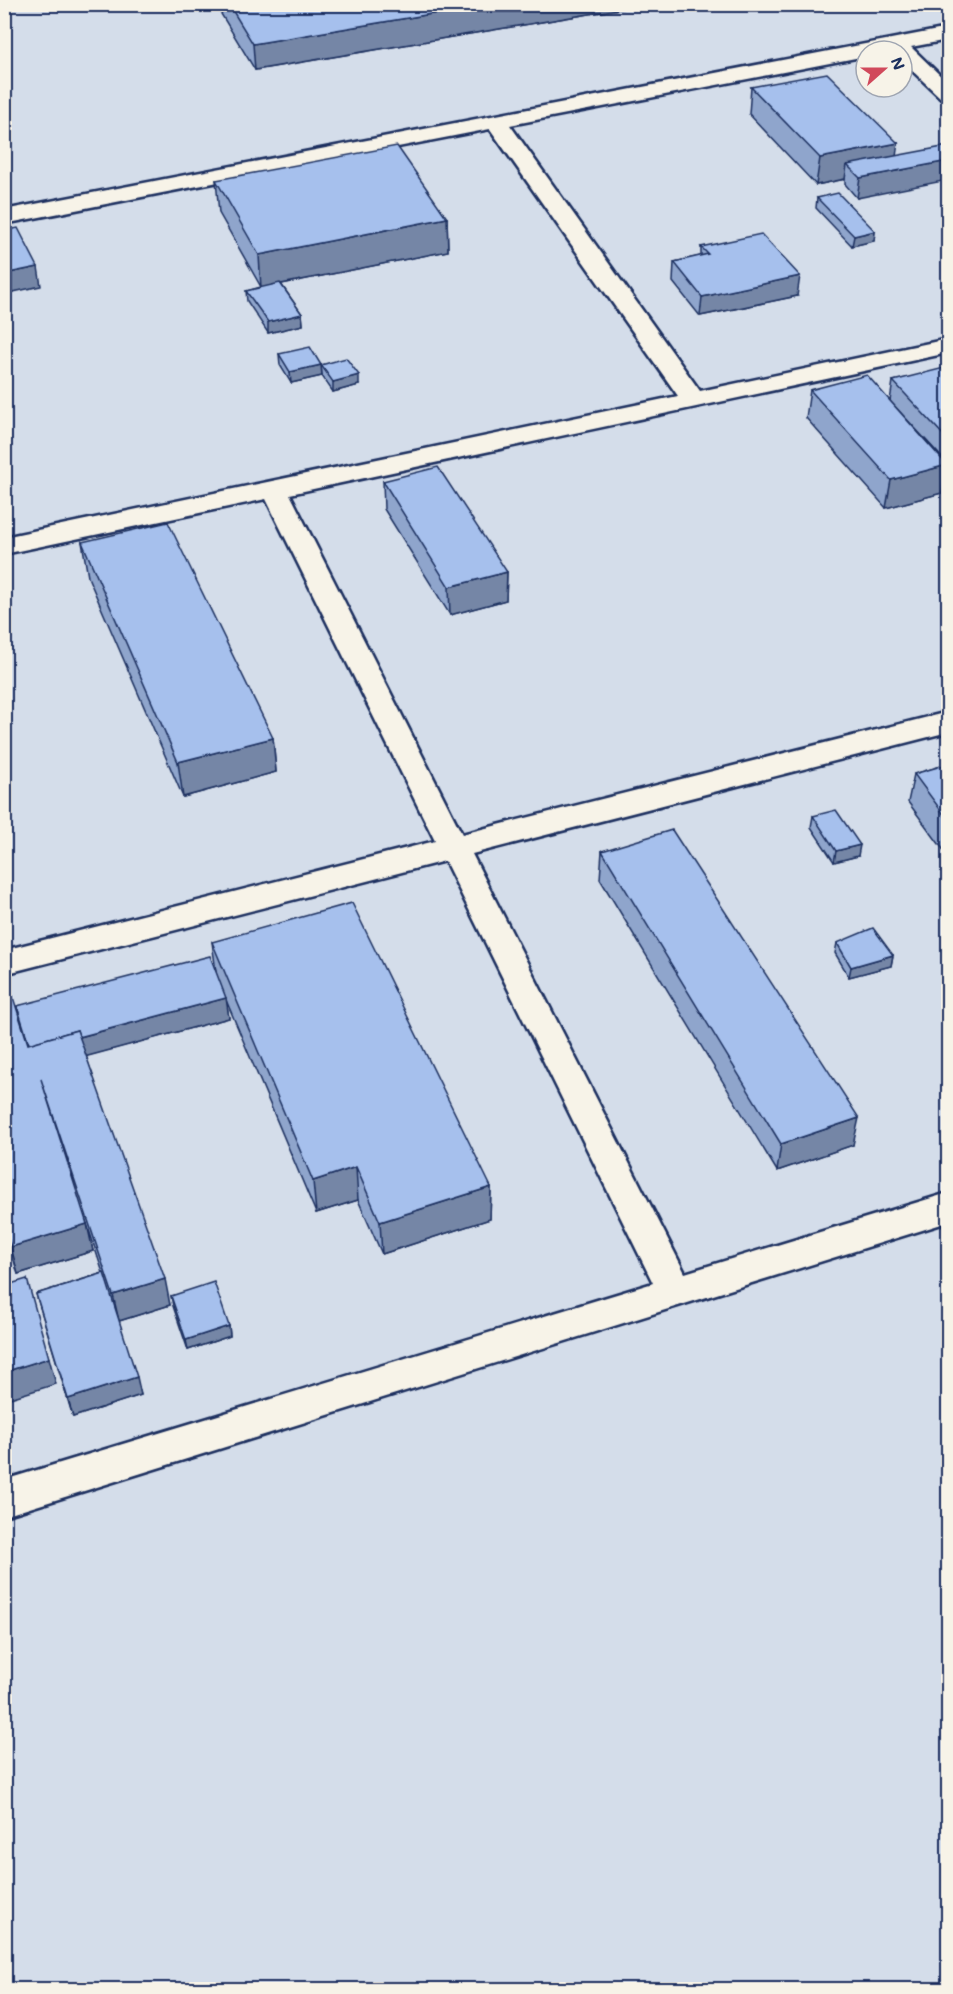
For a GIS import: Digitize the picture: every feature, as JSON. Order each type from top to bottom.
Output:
[{"type":"street","points":[[914,41],[948,34]]},
{"type":"street","points":[[4,217],[854,52]]},
{"type":"street","points":[[914,61],[948,94]]},
{"type":"street","points":[[497,123],[694,400]]},
{"type":"street","points":[[4,546],[948,346]]},
{"type":"street","points":[[274,489],[676,1292]]},
{"type":"street","points":[[4,962],[948,722]]},
{"type":"street","points":[[4,1498],[948,1208]]},
{"type":"shaded area","points":[[5,5],[948,5],[948,1989],[5,1989]]},
{"type":"building","points":[[253,4],[491,4],[253,44],[231,8]]},
{"type":"building","points":[[827,73],[898,143],[820,158],[751,87]]},
{"type":"building","points":[[397,146],[447,218],[259,255],[216,180]]},
{"type":"building","points":[[948,146],[948,161],[860,178],[847,165]]},
{"type":"building","points":[[838,193],[875,231],[854,236],[817,198]]},
{"type":"building","points":[[18,228],[38,267],[4,274],[4,231]]},
{"type":"building","points":[[761,234],[800,276],[702,297],[674,262],[708,254],[701,247]]},
{"type":"building","points":[[280,283],[302,314],[268,322],[246,291]]},
{"type":"building","points":[[310,347],[321,365],[290,372],[279,354]]},
{"type":"building","points":[[346,358],[359,375],[333,382],[321,365]]},
{"type":"building","points":[[944,368],[948,373],[948,440],[893,381]]},
{"type":"building","points":[[867,375],[947,465],[891,480],[810,390]]},
{"type":"building","points":[[438,467],[507,572],[449,587],[383,481]]},
{"type":"building","points":[[168,522],[273,738],[178,762],[82,542]]},
{"type":"building","points":[[948,764],[948,820],[914,774]]},
{"type":"building","points":[[836,810],[860,845],[836,851],[813,816]]},
{"type":"building","points":[[672,830],[859,1118],[781,1144],[602,851]]},
{"type":"building","points":[[352,903],[491,1187],[380,1222],[356,1167],[313,1181],[212,942]]},
{"type":"building","points":[[873,928],[893,955],[851,967],[837,943]]},
{"type":"building","points":[[210,956],[226,998],[79,1037],[77,1030],[29,1044],[17,1006]]},
{"type":"building","points":[[11,991],[28,1044],[77,1030],[165,1279],[113,1295],[41,1079],[87,1224],[11,1247],[4,1226],[4,992]]},
{"type":"building","points":[[104,1273],[137,1377],[68,1399],[36,1294]]},
{"type":"building","points":[[27,1279],[49,1358],[4,1372],[4,1286]]},
{"type":"building","points":[[214,1282],[229,1326],[186,1340],[171,1296]]}]
